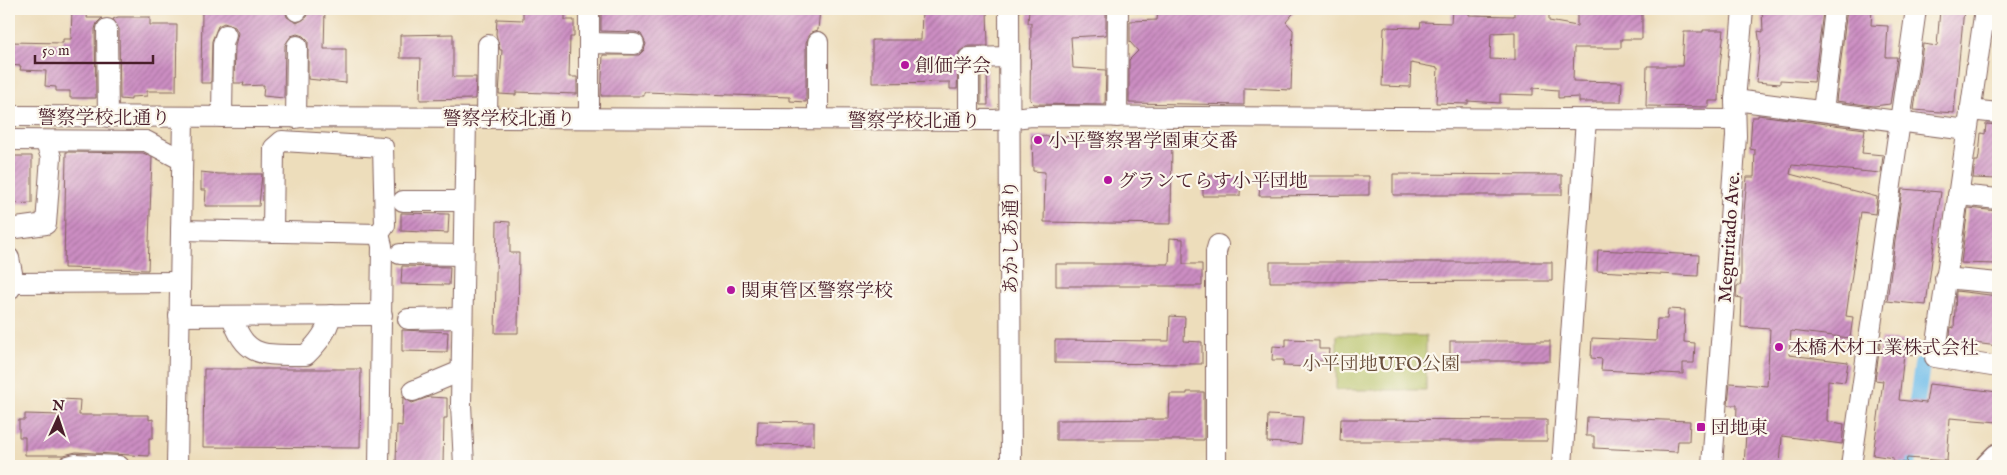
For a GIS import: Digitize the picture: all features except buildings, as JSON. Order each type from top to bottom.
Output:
[{"type":"main road","points":[[1989,466],[1998,457]]},
{"type":"street","points":[[589,9],[589,118]]},
{"type":"street","name":"あかしあ通り","points":[[1009,9],[1011,466]]},
{"type":"street","points":[[1117,117],[1118,9]]},
{"type":"street","name":"Meguritado Ave.","points":[[1712,466],[1743,9]]},
{"type":"street","points":[[1823,111],[1834,9]]},
{"type":"street","points":[[1851,466],[1898,121],[1916,9]]},
{"type":"street","points":[[1984,9],[1935,357],[1998,366]]},
{"type":"street","points":[[107,30],[108,117]]},
{"type":"street","points":[[222,117],[223,44],[226,35]]},
{"type":"street","points":[[818,42],[818,119]]},
{"type":"street","points":[[589,43],[634,44]]},
{"type":"street","points":[[487,118],[488,45]]},
{"type":"street","points":[[296,118],[297,46]]},
{"type":"street","points":[[969,120],[969,58],[1009,57]]},
{"type":"street","name":"警察学校北通り","points":[[9,116],[969,120],[1010,120],[1032,116],[1586,119],[1735,110],[1823,111],[1898,121],[1969,120],[1998,113]]},
{"type":"street","points":[[177,466],[183,117]]},
{"type":"street","points":[[464,466],[461,371],[466,118]]},
{"type":"street","points":[[1562,466],[1586,119]]},
{"type":"street","points":[[9,140],[146,141],[182,160]]},
{"type":"street","points":[[9,229],[46,224],[51,157],[45,141]]},
{"type":"street","points":[[273,232],[274,148],[282,142],[383,147],[385,225],[379,234],[382,246],[379,466]]},
{"type":"street","points":[[1958,195],[1998,199]]},
{"type":"street","points":[[403,201],[464,201]]},
{"type":"street","points":[[181,230],[379,234]]},
{"type":"street","points":[[1216,466],[1216,252],[1218,245]]},
{"type":"street","points":[[400,254],[463,255]]},
{"type":"street","points":[[9,258],[11,286],[180,282]]},
{"type":"street","points":[[1945,278],[1998,283]]},
{"type":"street","points":[[232,316],[237,330],[249,347],[260,354],[306,355],[321,340],[329,325],[331,315]]},
{"type":"street","points":[[179,316],[382,315]]},
{"type":"street","points":[[408,319],[462,318]]},
{"type":"street","points":[[413,391],[461,371]]},
{"type":"street","points":[[68,466],[75,464],[120,466]]},
{"type":"green space","name":"小平団地UFO公園","points":[[1337,335],[1426,336],[1426,390],[1336,390]]},
{"type":"waterway","points":[[1908,466],[1922,365]]},
{"type":"place","name":"創価学会","points":[[905,65]]},
{"type":"place","name":"小平警察署学園東交番","points":[[1038,140]]},
{"type":"place","name":"グランてらす小平団地","points":[[1108,180]]},
{"type":"place","name":"関東管区警察学校","points":[[731,290]]},
{"type":"place","name":"本橋木材工業株式会社","points":[[1779,347]]},
{"type":"place","name":"団地東","points":[[1701,427]]}]
